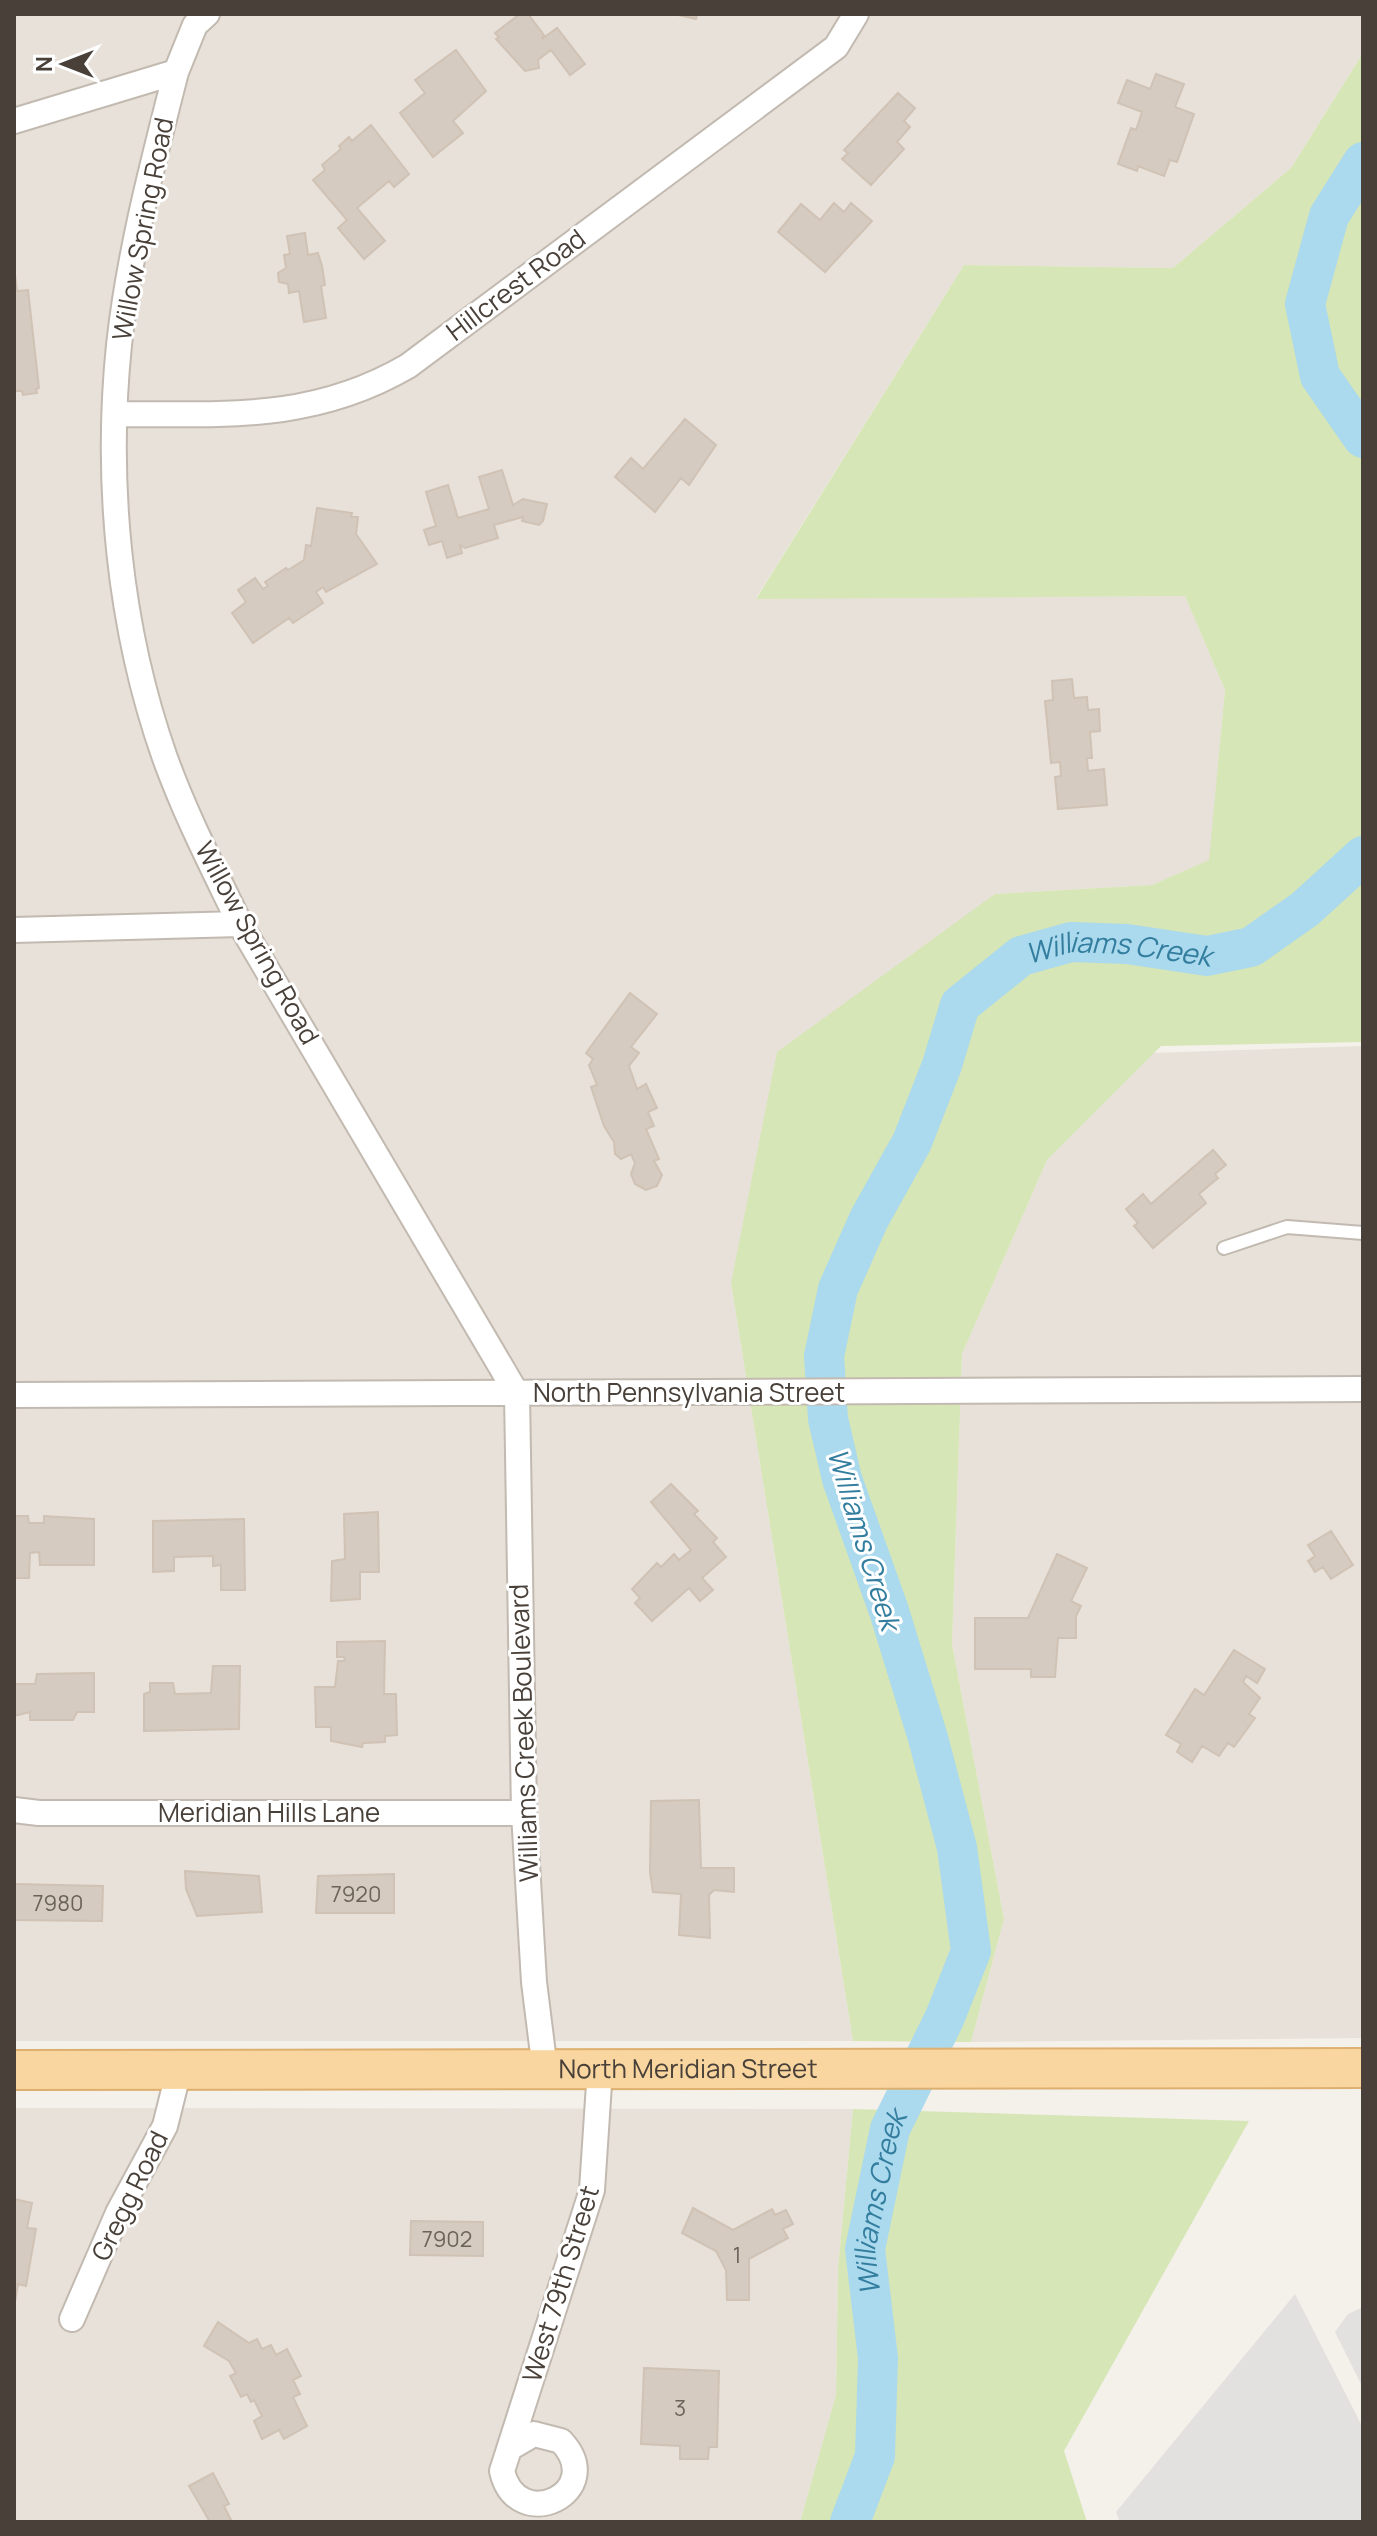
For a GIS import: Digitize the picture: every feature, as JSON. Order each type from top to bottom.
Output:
[{"type":"main road","name":"North Meridian Street","points":[[14,2070],[1363,2068]]},
{"type":"street","name":"Hillcrest Road","points":[[115,414],[286,410],[329,402],[375,385],[408,366],[836,47],[856,14]]},
{"type":"street","name":"Willow Spring Road","points":[[199,18],[176,72],[131,263],[119,345],[113,462],[122,562],[144,687],[182,801],[240,924],[517,1394]]},
{"type":"street","points":[[14,121],[176,72]]},
{"type":"street","points":[[14,930],[240,924]]},
{"type":"street","name":"North Pennsylvania Street","points":[[14,1395],[1363,1389]]},
{"type":"street","name":"Williams Creek Boulevard","points":[[517,1394],[524,1813],[534,1982],[545,2070]]},
{"type":"street","name":"Meridian Hills Lane","points":[[14,1810],[39,1813],[524,1813]]},
{"type":"street","name":"West 79th Street","points":[[510,2448],[592,2190],[600,2069]]},
{"type":"street","name":"Gregg Road","points":[[72,2319],[118,2213],[165,2126],[179,2070]]},
{"type":"lane","points":[[1224,1248],[1287,1227],[1363,1233]]},
{"type":"shaded area","points":[[14,14],[1363,14],[1363,53],[1291,168],[1173,268],[964,265],[756,598],[1185,596],[1225,690],[1210,860],[1152,885],[994,894],[731,1283],[853,2041],[14,2041]]},
{"type":"shaded area","points":[[1363,1046],[1363,2038],[971,2042],[1004,1919],[952,1644],[962,1354],[1047,1160],[1153,1053]]},
{"type":"shaded area","points":[[14,2108],[853,2109],[838,2268],[836,2395],[800,2522],[14,2522]]},
{"type":"shaded area","points":[[1295,2294],[1363,2428],[1363,2522],[1120,2522],[1116,2512]]},
{"type":"shaded area","points":[[1363,2307],[1363,2388],[1335,2332],[1348,2314]]},
{"type":"green space","points":[[1363,53],[1363,1042],[1161,1046],[1047,1160],[962,1354],[952,1644],[1004,1919],[971,2042],[853,2041],[731,1283],[777,1052],[995,894],[1152,885],[1209,860],[1225,690],[1185,596],[756,599],[964,265],[1173,268],[1291,168]]},
{"type":"green space","points":[[853,2109],[1249,2121],[1064,2451],[1087,2522],[800,2522],[836,2395],[838,2268]]},
{"type":"building","points":[[520,14],[528,14],[544,35],[542,39],[557,28],[585,64],[570,75],[551,50],[538,60],[539,68],[525,71],[496,39],[499,37],[495,33]]},
{"type":"building","points":[[674,14],[697,14],[696,19]]},
{"type":"building","points":[[456,50],[486,91],[453,121],[463,133],[433,157],[400,113],[425,93],[415,80]]},
{"type":"building","points":[[1156,74],[1184,84],[1175,107],[1194,114],[1177,162],[1170,160],[1164,176],[1138,166],[1137,171],[1118,164],[1131,128],[1136,130],[1142,112],[1118,103],[1127,80],[1150,89]]},
{"type":"building","points":[[898,93],[915,108],[904,121],[910,127],[897,142],[904,149],[871,185],[842,159],[848,153],[844,150]]},
{"type":"building","points":[[371,125],[409,174],[394,187],[389,181],[357,208],[385,241],[364,259],[338,228],[347,220],[313,180],[325,170],[322,165],[341,149],[339,146],[349,137],[352,141]]},
{"type":"building","points":[[834,203],[844,212],[851,203],[872,221],[825,272],[778,232],[801,204],[820,220]]},
{"type":"building","points":[[305,233],[308,255],[318,253],[322,266],[325,285],[321,286],[326,318],[304,322],[299,291],[289,293],[288,284],[279,282],[278,273],[286,268],[284,255],[290,254],[287,236]]},
{"type":"building","points":[[14,266],[17,291],[28,290],[39,388],[36,389],[37,393],[23,395],[22,391],[14,391]]},
{"type":"building","points":[[685,419],[716,445],[689,485],[681,478],[655,512],[615,477],[631,458],[643,469]]},
{"type":"building","points":[[502,470],[513,505],[523,499],[547,504],[543,521],[539,525],[522,521],[523,517],[494,525],[498,538],[465,548],[460,545],[462,553],[447,558],[442,541],[429,545],[424,530],[436,526],[426,492],[448,485],[458,518],[489,509],[479,477]]},
{"type":"building","points":[[317,508],[352,513],[351,517],[358,517],[356,534],[377,564],[326,592],[323,587],[316,592],[323,603],[293,623],[289,618],[253,643],[232,613],[246,602],[238,590],[255,578],[263,589],[268,586],[265,582],[304,560],[306,545],[311,546]]},
{"type":"building","points":[[1072,679],[1074,698],[1087,697],[1088,710],[1099,709],[1100,731],[1090,732],[1092,758],[1087,758],[1088,771],[1104,769],[1107,805],[1058,809],[1055,777],[1061,776],[1060,762],[1051,763],[1045,701],[1053,700],[1052,681]]},
{"type":"building","points":[[630,993],[657,1014],[631,1047],[639,1053],[629,1066],[637,1089],[646,1084],[657,1108],[648,1112],[654,1126],[646,1129],[659,1159],[654,1161],[662,1175],[657,1186],[646,1190],[635,1184],[631,1174],[635,1163],[631,1154],[621,1159],[615,1154],[614,1142],[604,1126],[591,1087],[597,1085],[589,1065],[593,1059],[586,1053]]},
{"type":"building","points":[[1213,1150],[1226,1165],[1215,1174],[1218,1178],[1199,1194],[1206,1203],[1153,1248],[1134,1226],[1138,1223],[1126,1209],[1143,1194],[1151,1204]]},
{"type":"building","points":[[671,1484],[698,1511],[694,1514],[717,1538],[713,1542],[726,1557],[702,1578],[713,1590],[700,1601],[689,1588],[652,1621],[635,1603],[640,1598],[632,1589],[657,1563],[661,1567],[674,1554],[679,1560],[691,1550],[651,1502]]},
{"type":"building","points":[[378,1512],[379,1572],[360,1572],[360,1599],[331,1601],[332,1561],[345,1559],[344,1514]]},
{"type":"building","points":[[14,1516],[28,1516],[29,1523],[44,1523],[44,1516],[94,1519],[94,1565],[40,1565],[39,1552],[30,1553],[29,1578],[14,1578]]},
{"type":"building","points":[[244,1519],[245,1590],[221,1590],[221,1565],[213,1566],[213,1556],[174,1557],[174,1571],[153,1572],[153,1521]]},
{"type":"building","points":[[1331,1531],[1353,1565],[1331,1579],[1323,1567],[1315,1572],[1308,1561],[1315,1556],[1308,1545]]},
{"type":"building","points":[[1057,1554],[1087,1568],[1071,1601],[1081,1606],[1076,1616],[1076,1638],[1058,1638],[1055,1677],[1031,1677],[1031,1669],[975,1669],[975,1618],[1028,1618]]},
{"type":"building","points":[[385,1641],[384,1694],[396,1694],[397,1735],[385,1736],[385,1742],[363,1743],[362,1747],[331,1741],[331,1727],[316,1727],[315,1687],[335,1687],[338,1661],[345,1661],[344,1657],[337,1657],[337,1642]]},
{"type":"building","points":[[1234,1650],[1265,1669],[1257,1683],[1246,1676],[1243,1682],[1260,1698],[1249,1714],[1255,1718],[1234,1747],[1228,1743],[1219,1756],[1202,1746],[1192,1762],[1177,1752],[1181,1744],[1166,1735],[1195,1689],[1204,1695]]},
{"type":"building","points":[[213,1666],[240,1666],[239,1729],[144,1731],[144,1694],[150,1692],[150,1683],[173,1683],[175,1694],[211,1693]]},
{"type":"building","points":[[94,1673],[94,1712],[77,1712],[73,1720],[30,1720],[30,1712],[14,1716],[14,1684],[35,1684],[37,1674]]},
{"type":"building","points":[[699,1800],[701,1868],[734,1868],[734,1892],[714,1890],[709,1895],[710,1938],[679,1935],[681,1894],[653,1892],[650,1872],[651,1801]]},
{"type":"building","points":[[185,1871],[259,1876],[262,1912],[197,1916],[186,1889]]},
{"type":"building","points":[[394,1874],[394,1913],[316,1913],[318,1876]]},
{"type":"building","points":[[14,1884],[103,1886],[102,1921],[14,1920]]},
{"type":"building","points":[[14,2199],[32,2203],[27,2228],[36,2229],[26,2286],[18,2284],[14,2308]]},
{"type":"building","points":[[693,2208],[733,2230],[772,2209],[775,2215],[786,2210],[793,2224],[783,2229],[788,2238],[749,2259],[749,2300],[727,2300],[726,2270],[716,2251],[682,2233]]},
{"type":"building","points":[[411,2221],[483,2222],[483,2256],[410,2255]]},
{"type":"building","points":[[218,2322],[249,2343],[257,2339],[262,2349],[271,2345],[276,2355],[287,2349],[301,2376],[293,2380],[300,2394],[293,2397],[307,2426],[284,2439],[279,2430],[262,2439],[254,2421],[262,2416],[254,2400],[251,2402],[247,2394],[241,2397],[230,2376],[236,2373],[229,2361],[204,2346]]},
{"type":"building","points":[[644,2368],[719,2371],[717,2447],[709,2447],[708,2459],[680,2459],[680,2446],[641,2444]]},
{"type":"building","points":[[213,2473],[229,2504],[224,2506],[232,2522],[210,2522],[189,2486]]},
{"type":"waterway","name":"Williams Creek","points":[[1363,162],[1329,216],[1305,304],[1320,376],[1363,438]]},
{"type":"waterway","name":"Williams Creek","points":[[850,2522],[875,2456],[878,2358],[865,2249],[890,2129],[945,2017],[971,1951],[957,1848],[928,1738],[889,1611],[842,1479],[828,1419],[824,1356],[838,1289],[869,1219],[912,1142],[942,1065],[960,1005],[1021,956],[1071,942],[1127,944],[1207,956],[1251,947],[1305,909],[1363,856]]}]
